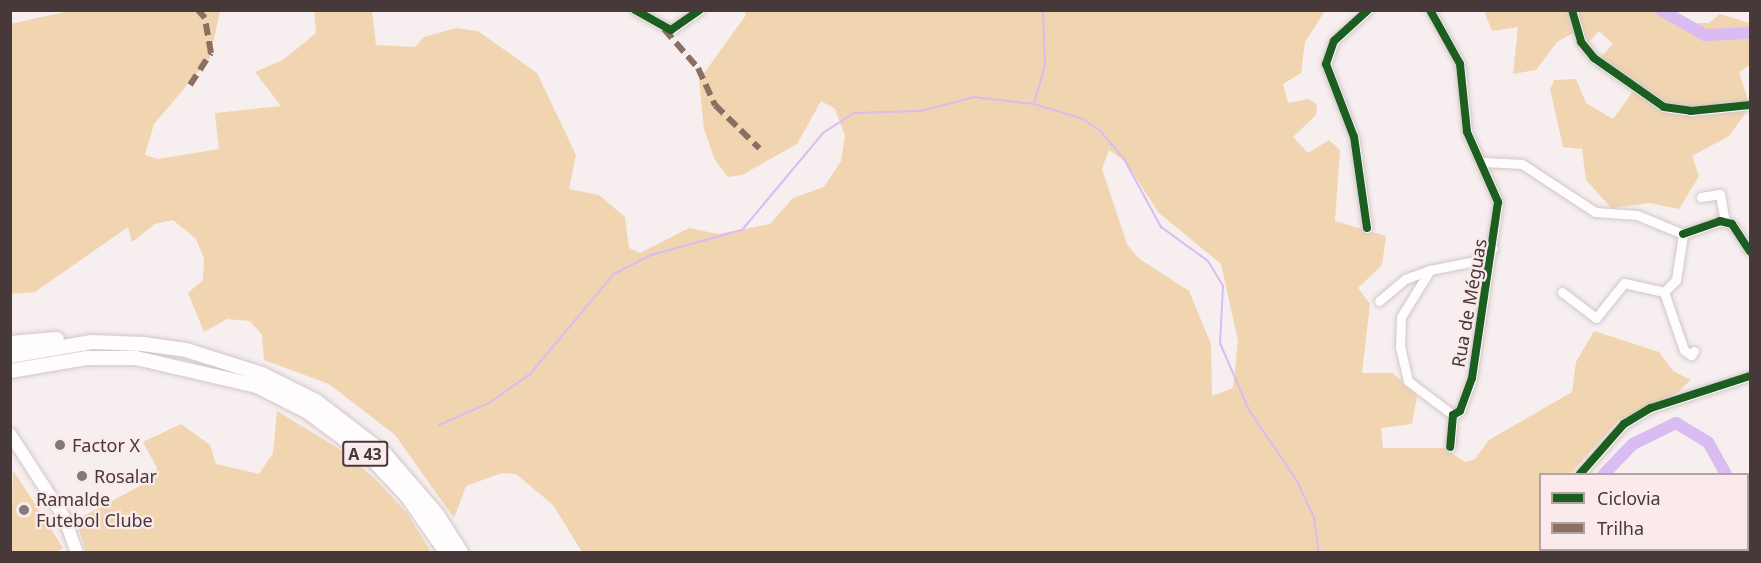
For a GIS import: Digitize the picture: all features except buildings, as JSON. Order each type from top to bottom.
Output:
[{"type":"highway","points":[[10,343],[92,342]]},
{"type":"highway","name":"A 43","points":[[10,356],[92,342],[186,350],[316,401],[384,453],[436,513],[461,552]]},
{"type":"highway","name":"A 43","points":[[10,371],[86,358],[136,358],[260,380],[308,412],[375,462],[407,496],[446,552]]},
{"type":"main road","points":[[11,435],[64,517],[77,552]]},
{"type":"street","points":[[635,10],[664,29],[700,10]]},
{"type":"street","points":[[1367,228],[1354,137],[1326,64],[1334,41],[1368,10]]},
{"type":"street","name":"Rua de Méguas","points":[[1430,10],[1460,64],[1464,117],[1484,162],[1498,202],[1472,378],[1460,411],[1453,415],[1450,447]]},
{"type":"street","points":[[1572,10],[1581,42],[1593,58],[1664,107],[1691,111],[1750,105]]},
{"type":"street","points":[[1484,162],[1522,164],[1595,212],[1636,215],[1683,234],[1725,222]]},
{"type":"street","points":[[1701,197],[1720,194],[1725,222],[1750,252]]},
{"type":"street","points":[[1664,292],[1676,280],[1683,234]]},
{"type":"street","points":[[1379,301],[1405,279],[1430,270],[1476,261],[1493,248]]},
{"type":"street","points":[[1430,270],[1401,317],[1400,347],[1408,381],[1453,415]]},
{"type":"street","points":[[1562,292],[1596,318],[1624,283],[1664,292]]},
{"type":"street","points":[[1664,292],[1684,350],[1691,355],[1694,351]]},
{"type":"street","points":[[1582,473],[1624,424],[1642,414],[1750,376]]},
{"type":"shaded area","points":[[1673,10],[1693,23],[1709,23],[1720,14],[1750,23],[1750,65],[1739,72],[1747,97],[1745,114],[1729,136],[1692,156],[1699,176],[1679,209],[1650,203],[1611,208],[1586,180],[1582,149],[1563,147],[1550,89],[1554,80],[1576,79],[1586,103],[1613,119],[1635,89],[1600,58],[1613,44],[1599,31],[1588,43],[1581,33],[1571,34],[1557,42],[1536,70],[1513,74],[1518,27],[1492,31],[1484,11]]},
{"type":"shaded area","points":[[69,11],[220,11],[210,58],[154,124],[145,155],[158,159],[219,149],[215,113],[281,106],[255,72],[283,60],[316,33],[314,11],[372,11],[376,45],[415,47],[424,37],[456,28],[478,31],[537,73],[576,155],[569,189],[599,195],[625,217],[629,248],[640,253],[689,228],[718,234],[770,224],[793,198],[824,187],[841,161],[845,136],[835,109],[821,101],[797,144],[742,175],[728,177],[715,160],[704,129],[699,80],[746,15],[744,11],[1325,11],[1305,42],[1301,73],[1283,84],[1288,103],[1309,99],[1317,105],[1316,115],[1293,137],[1308,153],[1329,140],[1340,150],[1335,221],[1386,236],[1382,265],[1358,288],[1370,304],[1362,373],[1393,373],[1417,396],[1412,424],[1381,428],[1383,448],[1444,448],[1465,462],[1475,459],[1489,440],[1572,392],[1576,362],[1594,331],[1659,352],[1673,371],[1691,380],[1677,393],[1618,421],[1571,473],[1539,473],[1539,551],[1588,552],[582,552],[553,505],[516,474],[502,473],[466,486],[454,518],[395,435],[329,384],[264,360],[262,335],[250,321],[227,319],[204,332],[188,293],[203,280],[204,258],[196,239],[173,220],[155,224],[132,242],[128,227],[35,292],[11,294],[10,24]],"holes":[[[1109,150],[1126,162],[1158,212],[1221,264],[1238,341],[1233,388],[1212,396],[1211,344],[1189,291],[1138,258],[1127,244],[1102,169]]]},
{"type":"shaded area","points":[[277,411],[346,453],[377,481],[407,513],[431,552],[86,552],[76,520],[155,478],[157,468],[143,442],[181,424],[210,445],[216,464],[259,474],[273,453]]},
{"type":"shaded area","name":"Ramalde Futebol Clube","points":[[13,470],[63,548],[56,552],[11,552]]},
{"type":"waterway","points":[[1043,10],[1045,65],[1034,104],[1083,119],[1100,131],[1123,157],[1161,227],[1208,261],[1223,286],[1220,343],[1249,410],[1297,481],[1314,518],[1319,552]]},
{"type":"waterway","points":[[1661,10],[1705,35],[1750,33]]},
{"type":"waterway","points":[[439,425],[489,403],[530,374],[614,274],[651,255],[742,230],[823,133],[854,113],[921,111],[974,97],[1034,104]]},
{"type":"waterway","points":[[1605,473],[1633,444],[1676,423],[1708,442],[1725,473]]},
{"type":"marked path","points":[[190,85],[211,53],[205,18],[198,10]]},
{"type":"marked path","points":[[664,29],[698,68],[715,105],[759,148]]},
{"type":"cycle path","points":[[635,10],[671,30],[700,10]]},
{"type":"cycle path","points":[[1367,228],[1354,137],[1326,64],[1334,41],[1368,10]]},
{"type":"cycle path","points":[[1430,10],[1460,64],[1467,132],[1498,202],[1472,378],[1460,411],[1453,415],[1450,447]]},
{"type":"cycle path","points":[[1572,10],[1581,42],[1594,58],[1664,107],[1691,111],[1750,105]]},
{"type":"cycle path","points":[[1683,234],[1720,221],[1732,224],[1750,252]]},
{"type":"cycle path","points":[[1581,473],[1624,424],[1651,408],[1750,376]]},
{"type":"place","name":"Factor X","points":[[60,445]]},
{"type":"place","name":"Rosalar","points":[[82,476]]},
{"type":"place","name":"Ramalde Futebol Clube","points":[[24,510]]}]
